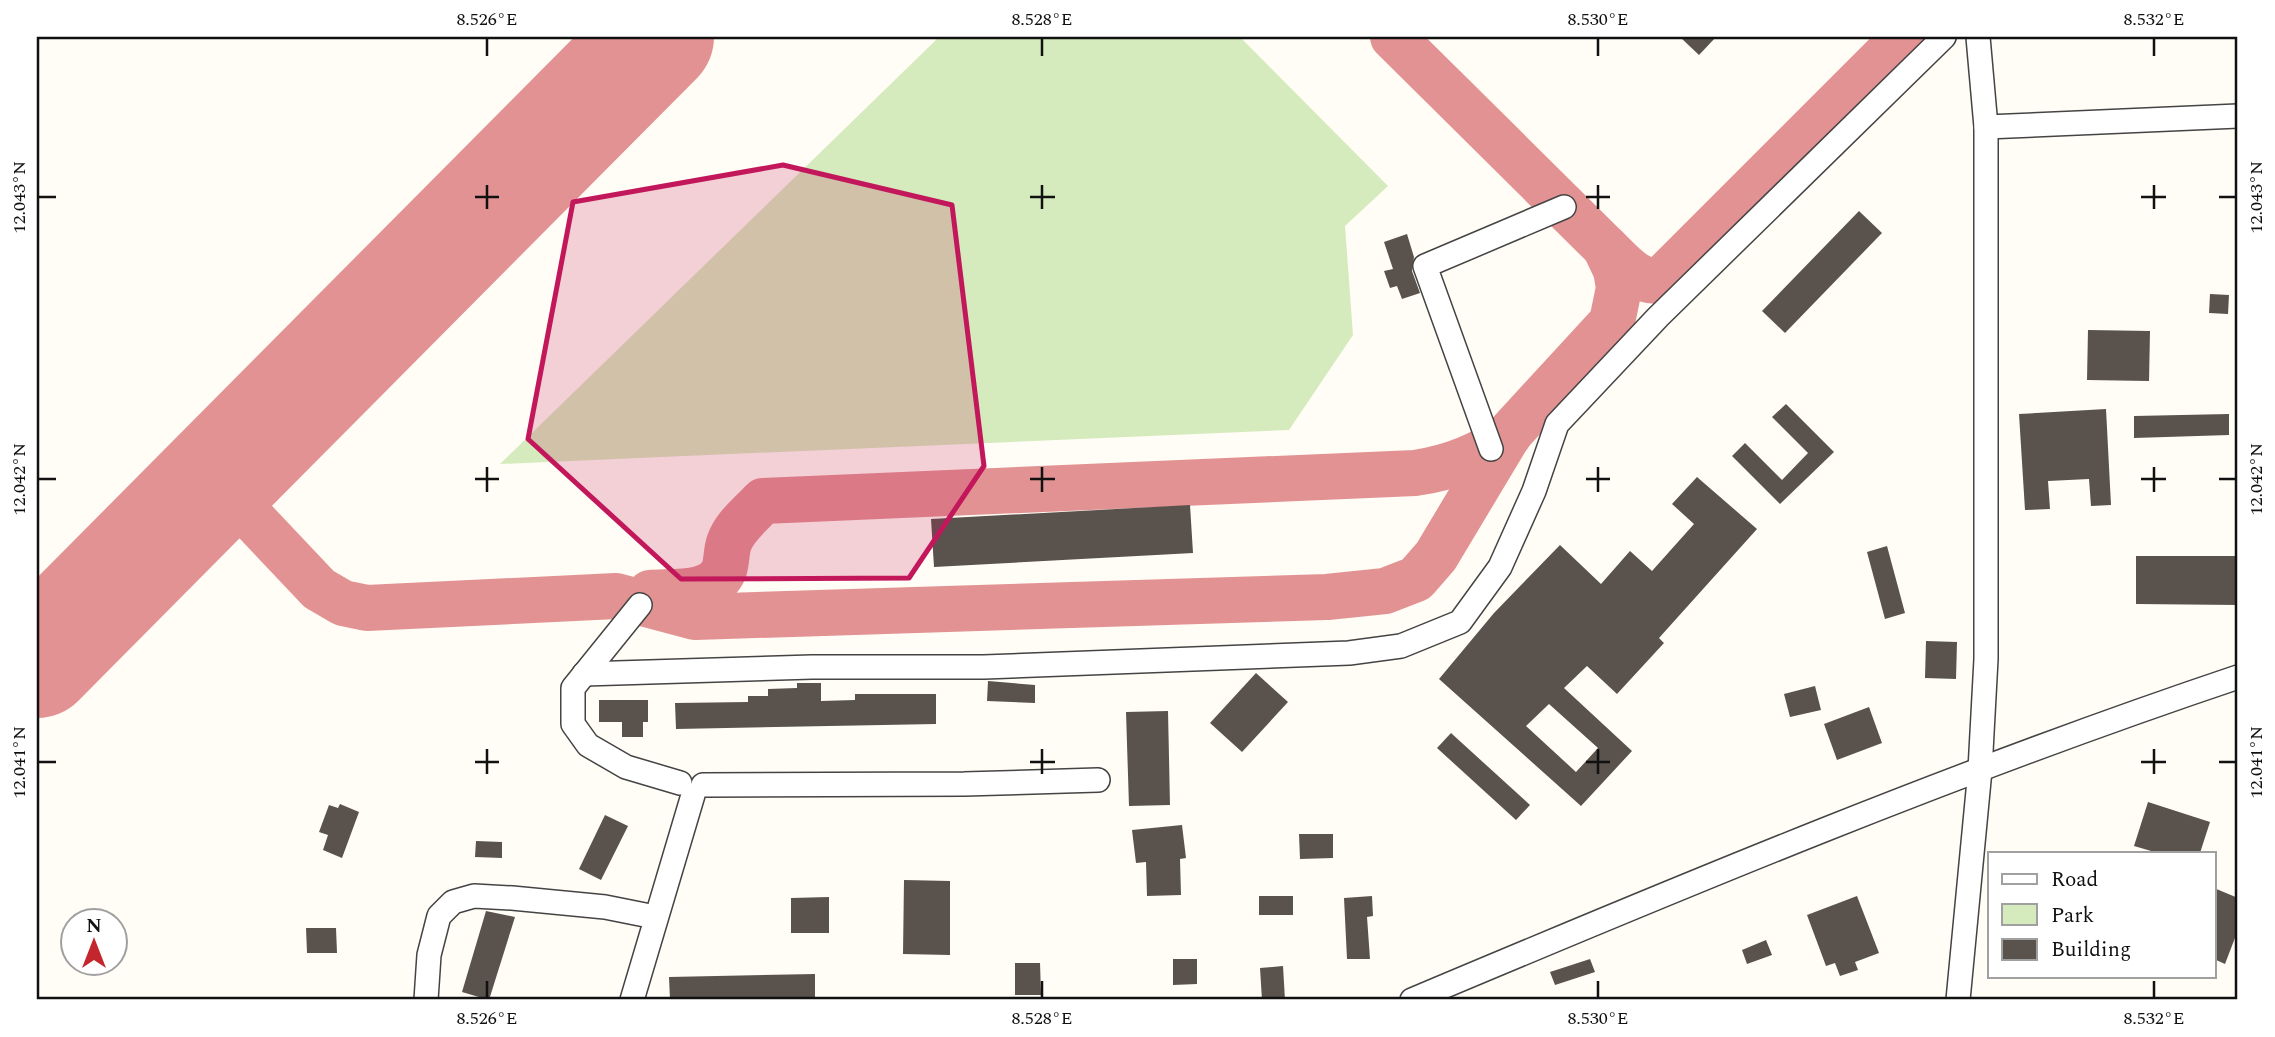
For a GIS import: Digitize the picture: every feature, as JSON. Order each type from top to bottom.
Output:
[{"type":"street","points":[[584,674],[812,667],[984,667],[1349,653],[1401,646],[1461,622],[1500,567],[1534,492],[1557,424],[1658,317],[1944,37]]},
{"type":"street","points":[[1958,1000],[1980,770],[1986,659],[1986,127],[1978,37]]},
{"type":"street","points":[[1986,127],[2238,116]]},
{"type":"street","points":[[1491,449],[1426,266],[1564,207]]},
{"type":"street","points":[[640,605],[573,688],[573,724],[588,745],[626,767],[692,787],[964,785],[1098,780]]},
{"type":"street","points":[[1412,1000],[1724,868],[1980,770],[2238,677]]},
{"type":"street","points":[[632,1000],[655,917],[670,879],[692,787]]},
{"type":"street","points":[[426,1000],[429,955],[439,916],[453,902],[474,896],[512,898],[606,907],[655,917]]},
{"type":"highlighted area","points":[[783,165],[952,205],[984,466],[909,578],[681,579],[528,439],[573,202]]},
{"type":"green space","points":[[939,37],[1240,37],[1388,186],[1345,226],[1353,335],[1289,430],[500,464]]},
{"type":"building","points":[[1680,37],[1716,37],[1699,55]]},
{"type":"building","points":[[1859,211],[1882,233],[1785,333],[1762,311]]},
{"type":"building","points":[[1407,234],[1414,257],[1412,271],[1420,293],[1402,299],[1397,286],[1390,288],[1384,271],[1393,269],[1384,242]]},
{"type":"building","points":[[2210,294],[2229,295],[2228,314],[2209,313]]},
{"type":"building","points":[[2088,330],[2150,331],[2149,381],[2087,380]]},
{"type":"building","points":[[1786,404],[1834,452],[1780,504],[1732,456],[1745,443],[1782,480],[1808,453],[1772,417]]},
{"type":"building","points":[[2106,409],[2111,505],[2091,506],[2089,479],[2048,481],[2050,509],[2025,510],[2019,414]]},
{"type":"building","points":[[2229,414],[2229,435],[2134,438],[2134,416]]},
{"type":"building","points":[[1697,477],[1757,529],[1659,638],[1664,643],[1617,694],[1587,666],[1564,688],[1632,751],[1581,806],[1439,679],[1494,613],[1560,545],[1601,584],[1630,551],[1652,571],[1694,524],[1672,504]],"holes":[[[1549,704],[1598,748],[1576,772],[1526,726]]]},
{"type":"building","points":[[1190,505],[1193,553],[934,567],[931,519]]},
{"type":"building","points":[[1887,546],[1905,613],[1885,619],[1867,552]]},
{"type":"building","points":[[2136,556],[2238,556],[2238,605],[2136,604]]},
{"type":"building","points":[[1926,641],[1957,642],[1956,679],[1925,678]]},
{"type":"building","points":[[1256,673],[1288,702],[1242,752],[1210,723]]},
{"type":"building","points":[[988,681],[1035,685],[1035,703],[987,701]]},
{"type":"building","points":[[797,683],[821,683],[821,701],[855,700],[855,694],[936,694],[936,724],[676,729],[675,703],[748,702],[748,696],[768,696],[768,689],[797,688]]},
{"type":"building","points":[[1815,686],[1821,710],[1790,717],[1784,694]]},
{"type":"building","points":[[599,700],[648,700],[648,722],[643,722],[643,737],[622,737],[622,722],[599,722]]},
{"type":"building","points":[[1869,707],[1882,743],[1837,760],[1824,724]]},
{"type":"building","points":[[1168,711],[1170,805],[1129,806],[1126,712]]},
{"type":"building","points":[[1451,733],[1530,805],[1516,820],[1437,748]]},
{"type":"building","points":[[2148,802],[2210,822],[2200,852],[2155,852],[2134,846]]},
{"type":"building","points":[[340,804],[359,812],[342,858],[323,850],[328,835],[319,832],[329,805],[338,808]]},
{"type":"building","points":[[605,815],[628,826],[601,880],[579,869]]},
{"type":"building","points":[[1182,825],[1186,858],[1180,859],[1181,895],[1147,896],[1146,862],[1136,863],[1132,830]]},
{"type":"building","points":[[1299,834],[1333,834],[1333,858],[1300,859]]},
{"type":"building","points":[[476,841],[502,842],[502,858],[475,857]]},
{"type":"building","points":[[904,880],[950,881],[950,955],[903,954]]},
{"type":"building","points":[[2216,889],[2238,898],[2238,930],[2225,964],[2216,960]]},
{"type":"building","points":[[1259,896],[1293,896],[1293,915],[1259,915]]},
{"type":"building","points":[[1372,896],[1373,916],[1367,917],[1370,959],[1347,959],[1344,898]]},
{"type":"building","points":[[1857,896],[1879,953],[1855,962],[1858,970],[1840,976],[1835,963],[1826,966],[1807,915]]},
{"type":"building","points":[[829,897],[829,933],[791,933],[791,898]]},
{"type":"building","points":[[486,911],[515,917],[489,1000],[462,992]]},
{"type":"building","points":[[306,928],[336,928],[337,953],[307,953]]},
{"type":"building","points":[[1766,940],[1772,955],[1747,964],[1742,950]]},
{"type":"building","points":[[1173,959],[1197,959],[1197,984],[1173,985]]},
{"type":"building","points":[[1590,959],[1595,972],[1555,985],[1550,972]]},
{"type":"building","points":[[1015,963],[1040,963],[1041,995],[1015,995]]},
{"type":"building","points":[[1283,966],[1285,1000],[1262,1000],[1260,968]]},
{"type":"building","points":[[815,974],[815,997],[670,1000],[669,977]]},
{"type":"taxiway","points":[[214,478],[319,589],[343,603],[367,608],[616,596],[695,617],[1327,597],[1385,591],[1416,579],[1436,556],[1509,434],[1612,322],[1619,288],[1616,270],[1605,247],[1393,37]]},
{"type":"taxiway","points":[[1605,247],[1637,276],[1653,281],[1661,280],[1904,37]]},
{"type":"taxiway","points":[[650,593],[702,588],[719,578],[724,570],[732,537],[763,501],[1415,473],[1465,460],[1509,435]]},
{"type":"runway","points":[[37,660],[656,37]]}]
